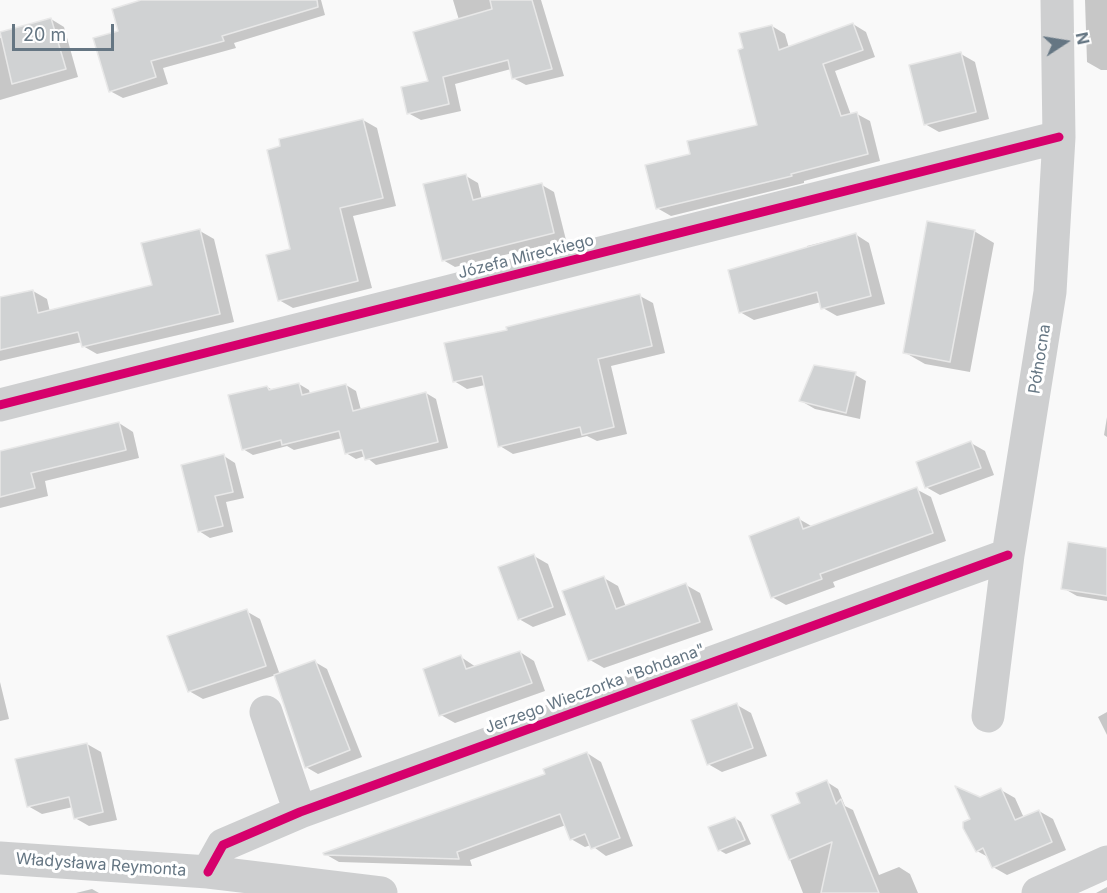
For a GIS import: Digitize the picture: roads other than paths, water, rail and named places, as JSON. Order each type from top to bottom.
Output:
[{"type":"street","name":"Północna","points":[[988,716],[1008,555],[1050,292],[1059,137],[1057,0]]},
{"type":"street","name":"Józefa Mireckiego","points":[[0,405],[1059,137]]},
{"type":"street","name":"Jerzego Wieczorka \"Bohdana\"","points":[[208,872],[223,845],[300,812],[1008,555]]},
{"type":"street","points":[[266,712],[300,812]]},
{"type":"street","name":"Władysława Reymonta","points":[[0,858],[208,872],[381,893]]},
{"type":"street","points":[[1038,893],[1107,862]]}]
